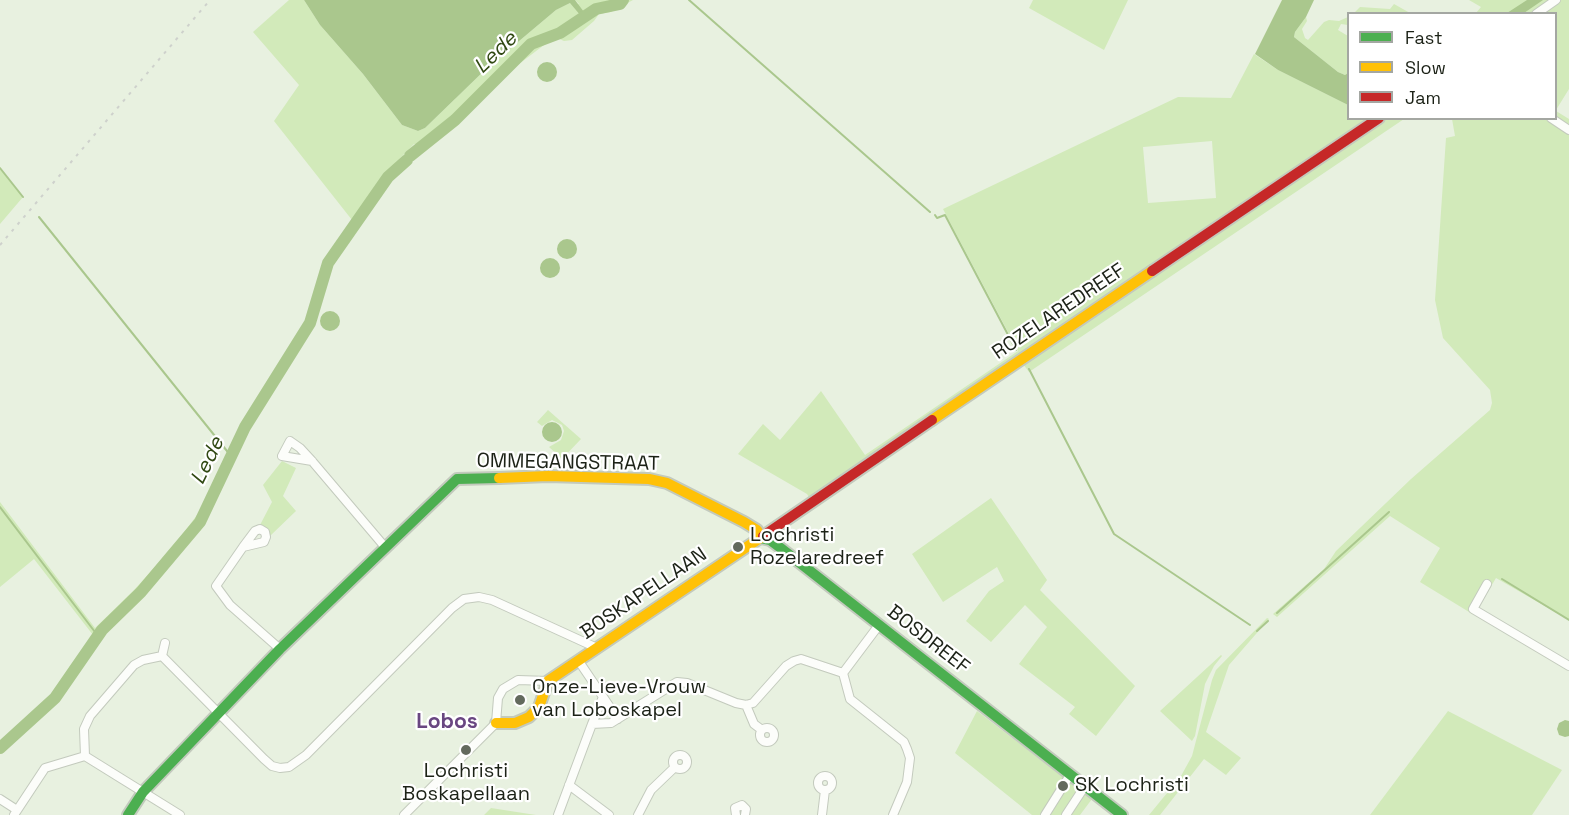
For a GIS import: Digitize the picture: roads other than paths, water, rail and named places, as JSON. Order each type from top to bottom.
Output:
[{"type":"street","points":[[1539,12],[1556,0]]},
{"type":"street","name":"ROZELAREDREEF","points":[[761,538],[768,531],[1124,289],[1376,120]]},
{"type":"street","points":[[1554,120],[1569,130]]},
{"type":"street","points":[[312,461],[385,547]]},
{"type":"street","name":"OMMEGANGSTRAAT","points":[[128,815],[143,792],[218,713],[457,479],[548,476],[650,479],[667,483],[744,522],[757,530],[761,538]]},
{"type":"street","name":"BOSDREEF","points":[[761,538],[770,540],[1122,815]]},
{"type":"street","name":"BOSKAPELLAAN","points":[[548,681],[761,538]]},
{"type":"street","points":[[243,547],[216,586],[230,605],[280,650]]},
{"type":"street","points":[[1487,584],[1473,609],[1569,666]]},
{"type":"street","points":[[162,656],[272,766],[290,767],[313,748],[452,608],[464,600],[472,597],[492,600],[597,648]]},
{"type":"street","points":[[843,673],[879,625]]},
{"type":"street","points":[[162,656],[165,643]]},
{"type":"street","points":[[85,756],[84,729],[90,716],[134,665],[143,660],[162,656]]},
{"type":"street","points":[[592,724],[611,723],[677,682],[687,683],[746,705],[753,703],[786,666],[794,661],[801,659],[843,673]]},
{"type":"street","points":[[578,660],[618,719]]},
{"type":"street","points":[[843,673],[850,699],[904,742],[908,749],[910,758],[907,782],[893,815]]},
{"type":"street","points":[[404,815],[496,723],[498,698],[507,685],[518,680],[548,681],[543,698],[533,714],[515,723],[496,723]]},
{"type":"street","points":[[558,815],[603,697]]},
{"type":"street","points":[[746,705],[754,724],[762,730]]},
{"type":"street","points":[[0,799],[16,812],[45,768],[85,756],[180,815]]},
{"type":"street","points":[[638,815],[651,790],[675,767]]},
{"type":"street","points":[[1045,815],[1070,774]]},
{"type":"street","points":[[569,785],[609,815]]},
{"type":"street","points":[[1066,815],[1085,786]]},
{"type":"street","points":[[822,815],[825,790]]},
{"type":"street","points":[[735,815],[735,808],[742,805],[747,809],[745,815]]},
{"type":"water","points":[[304,0],[575,0],[584,12],[581,16],[570,3],[556,10],[487,68],[425,128],[418,131],[402,125],[363,74],[320,25]]},
{"type":"water","points":[[1282,0],[1314,0],[1294,37],[1338,72],[1347,74],[1347,104],[1278,70],[1255,54]]},
{"type":"water","points":[[1527,0],[1543,0],[1525,12],[1509,12]]},
{"type":"water","points":[[547,62],[554,65],[557,72],[554,79],[547,82],[540,79],[537,72],[540,65]]},
{"type":"water","points":[[567,239],[574,242],[577,249],[574,256],[567,259],[560,256],[557,249],[560,242]]},
{"type":"water","points":[[550,258],[557,261],[560,268],[557,275],[550,278],[543,275],[540,268],[543,261]]},
{"type":"water","points":[[330,311],[337,314],[340,321],[337,328],[330,331],[323,328],[320,321],[323,314]]},
{"type":"water","points":[[552,422],[559,425],[562,432],[559,439],[552,442],[545,439],[542,432],[545,425]]},
{"type":"water","points":[[1569,721],[1569,736],[1565,737],[1559,735],[1557,729],[1559,723]]},
{"type":"waterway","name":"Lede","points":[[410,156],[455,120],[531,44],[560,33],[596,9],[620,4],[623,0]]},
{"type":"waterway","points":[[689,0],[930,212]]},
{"type":"waterway","name":"Lede","points":[[0,748],[55,698],[102,630],[141,592],[200,522],[245,427],[310,323],[328,263],[388,177],[407,160]]},
{"type":"waterway","points":[[0,168],[23,197]]},
{"type":"waterway","points":[[935,215],[937,218],[945,215],[1016,350]]},
{"type":"waterway","points":[[39,217],[231,456]]},
{"type":"waterway","points":[[1029,369],[1114,534],[1250,625]]},
{"type":"waterway","points":[[0,507],[98,636]]},
{"type":"waterway","points":[[1277,613],[1389,512]]},
{"type":"waterway","points":[[1502,579],[1569,620]]},
{"type":"waterway","points":[[1257,631],[1268,621]]},
{"type":"railway","points":[[0,245],[210,0]]},
{"type":"place","name":"Lochristi Rozelaredreef","points":[[738,547]]},
{"type":"place","name":"Onze-Lieve-Vrouw van Loboskapel","points":[[520,700]]},
{"type":"place","name":"Lochristi Boskapellaan","points":[[466,750]]},
{"type":"place","name":"SK Lochristi","points":[[1063,786]]},
{"type":"district","name":"Lobos","points":[[447,722]]}]
